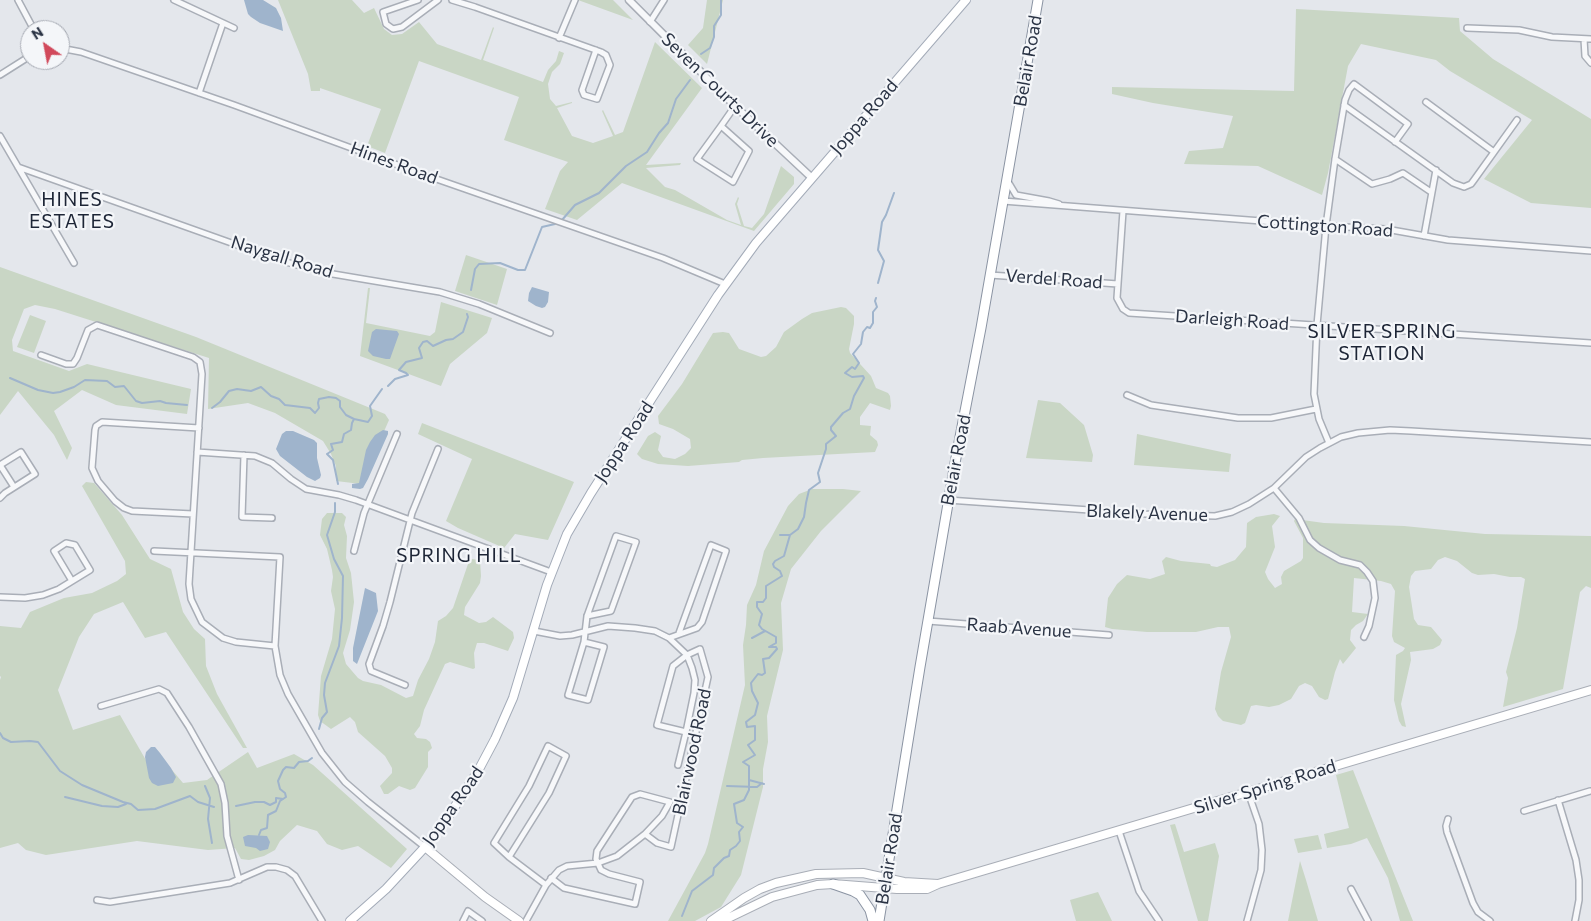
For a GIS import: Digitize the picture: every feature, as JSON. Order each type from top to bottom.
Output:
[{"type":"highway","name":"Belair Road","points":[[880,921],[948,500],[1038,0]]},
{"type":"highway","points":[[833,884],[860,895],[870,910],[873,921]]},
{"type":"main road","name":"Joppa Road","points":[[350,921],[386,889],[425,847],[469,786],[495,739],[513,698],[551,572],[565,539],[580,511],[725,284],[756,243],[966,0]]},
{"type":"main road","name":"Silver Spring Road","points":[[722,921],[746,908],[780,894],[818,885],[833,884],[927,889],[938,884],[1591,690]]},
{"type":"main road","points":[[425,847],[485,898],[518,921]]},
{"type":"main road","name":"Silver Spring Road","points":[[711,921],[744,898],[794,878],[832,872],[863,872],[904,882],[938,884]]},
{"type":"street","points":[[18,0],[29,20]]},
{"type":"street","points":[[174,0],[234,28]]},
{"type":"street","points":[[418,0],[382,12],[386,24],[393,28],[402,27],[438,0]]},
{"type":"street","points":[[452,0],[596,50],[606,55],[610,65],[597,99],[584,95],[582,90],[596,50]]},
{"type":"street","points":[[559,38],[576,0]]},
{"type":"street","name":"Seven Courts Drive","points":[[629,0],[735,106],[812,178]]},
{"type":"street","points":[[650,22],[663,1]]},
{"type":"street","points":[[199,93],[223,23]]},
{"type":"street","points":[[1467,28],[1520,30],[1552,37],[1591,39]]},
{"type":"street","points":[[1584,39],[1583,52],[1586,59],[1591,63]]},
{"type":"street","name":"Hines Road","points":[[70,50],[90,55],[199,93],[656,255],[725,284]]},
{"type":"street","points":[[0,75],[20,62]]},
{"type":"street","points":[[1328,443],[1316,409],[1314,378],[1317,325],[1326,226],[1335,159],[1346,95],[1354,84],[1408,124],[1396,142]]},
{"type":"street","points":[[1426,102],[1494,152]]},
{"type":"street","points":[[1344,105],[1459,186],[1467,187],[1517,120]]},
{"type":"street","points":[[721,126],[749,151],[733,182],[697,159],[735,106]]},
{"type":"street","points":[[0,136],[74,263]]},
{"type":"street","points":[[1335,159],[1372,184],[1403,173],[1431,192]]},
{"type":"street","name":"Naygall Road","points":[[18,167],[282,261],[327,273],[440,292],[479,304],[550,333]]},
{"type":"street","points":[[1424,236],[1436,170]]},
{"type":"street","name":"Cottington Road","points":[[1006,178],[1016,195],[1059,204],[1123,211],[1386,229],[1448,240],[1591,250]]},
{"type":"street","name":"Cottington Road","points":[[1002,201],[1048,206],[1059,204]]},
{"type":"street","name":"Darleigh Road","points":[[1123,211],[1117,298],[1119,304],[1129,312],[1591,343]]},
{"type":"street","name":"Verdel Road","points":[[990,275],[1118,284]]},
{"type":"street","points":[[41,356],[66,364],[73,364],[78,358],[88,330],[97,325],[193,357],[200,362],[202,366],[190,591],[194,607],[205,625],[216,634],[229,640],[275,646]]},
{"type":"street","points":[[1127,395],[1151,405],[1238,418],[1278,417],[1316,409]]},
{"type":"street","points":[[193,514],[132,511],[124,508],[115,501],[98,481],[92,468],[95,430],[96,426],[102,422],[198,428]]},
{"type":"street","name":"Blakely Avenue","points":[[948,500],[1205,517],[1232,512],[1249,504],[1274,488],[1306,457],[1328,443],[1358,433],[1390,430],[1591,442]]},
{"type":"street","points":[[354,551],[367,504],[397,434]]},
{"type":"street","points":[[405,685],[371,671],[369,664],[390,602],[410,520],[438,449]]},
{"type":"street","points":[[0,498],[34,474],[21,452],[0,465],[14,487]]},
{"type":"street","points":[[197,452],[255,456],[272,463],[306,489],[339,495],[367,504],[551,572]]},
{"type":"street","points":[[244,455],[242,517],[272,518]]},
{"type":"street","points":[[1274,488],[1299,518],[1310,540],[1319,548],[1340,560],[1360,565],[1367,572],[1372,581],[1375,598],[1371,620],[1364,637]]},
{"type":"street","points":[[584,642],[604,647],[588,700],[568,695],[584,642],[587,616],[616,536],[636,542],[611,611],[587,616]]},
{"type":"street","points":[[0,597],[25,598],[43,595],[59,589],[90,570],[75,546],[66,543],[54,551],[72,581]]},
{"type":"street","points":[[669,638],[697,628],[702,622],[726,551],[711,545],[679,633]]},
{"type":"street","points":[[154,551],[280,558],[275,646],[280,675],[288,694],[330,764],[345,782],[425,847]]},
{"type":"street","name":"Raab Avenue","points":[[928,621],[1109,635]]},
{"type":"street","points":[[534,630],[560,636],[585,633],[608,626],[622,626],[655,631],[669,638],[686,655],[695,680],[678,764]]},
{"type":"street","name":"Blairwood Road","points":[[645,834],[657,844],[671,847],[708,677],[700,649],[686,655]]},
{"type":"street","points":[[686,655],[673,666],[658,725],[686,732]]},
{"type":"street","points":[[101,706],[158,688],[167,693],[221,784],[225,803],[227,836],[238,880]]},
{"type":"street","points":[[509,857],[549,793],[566,756],[548,746],[529,786],[494,843],[509,857],[546,885]]},
{"type":"street","points":[[1524,811],[1590,791]]},
{"type":"street","points":[[1247,921],[1261,870],[1262,850],[1259,824],[1248,792]]},
{"type":"street","points":[[526,921],[546,885],[551,878],[559,870],[567,866],[598,864],[617,856],[658,821],[670,802],[640,794],[632,797],[597,850],[598,864],[598,867],[604,872],[640,882],[635,904],[564,888],[551,878]]},
{"type":"street","points":[[1558,800],[1574,854],[1579,880],[1579,900],[1575,921]]},
{"type":"street","points":[[1448,819],[1447,832],[1473,903],[1478,912],[1490,921]]},
{"type":"street","points":[[1119,831],[1139,891],[1159,921]]},
{"type":"street","points":[[97,900],[106,902],[134,899],[238,880],[267,867],[276,867],[287,870],[298,880],[322,921]]},
{"type":"street","points":[[1351,889],[1368,921]]},
{"type":"street","points":[[463,921],[468,910],[482,921]]},
{"type":"green space","points":[[278,0],[352,0],[364,13],[374,8],[384,29],[392,35],[402,34],[419,22],[437,44],[481,60],[493,27],[483,60],[543,82],[548,70],[556,61],[559,51],[564,53],[560,64],[552,72],[548,84],[550,99],[556,106],[572,102],[557,108],[572,136],[593,143],[613,136],[603,110],[615,135],[623,132],[655,42],[702,88],[646,165],[681,163],[680,165],[646,168],[665,187],[675,190],[727,220],[741,225],[735,204],[738,197],[737,204],[744,226],[752,228],[764,214],[781,166],[794,177],[794,184],[754,231],[622,183],[577,220],[545,209],[560,171],[568,162],[504,140],[519,97],[419,61],[385,153],[367,146],[381,109],[320,88],[320,91],[311,91],[308,74]]},
{"type":"green space","points":[[578,0],[613,0],[633,20]]},
{"type":"green space","points":[[707,0],[723,0],[707,64],[688,45],[703,28]]},
{"type":"green space","points":[[1296,9],[1459,18],[1460,31],[1493,59],[1591,119],[1591,208],[1531,203],[1484,179],[1532,120],[1450,71],[1436,60],[1361,44],[1348,66],[1328,173],[1322,195],[1258,166],[1184,164],[1189,151],[1223,148],[1233,116],[1153,103],[1112,94],[1112,87],[1294,91]]},
{"type":"green space","points":[[466,255],[507,269],[497,305],[455,291]]},
{"type":"green space","points":[[0,267],[196,337],[385,414],[389,420],[361,484],[336,481],[336,466],[323,441],[275,413],[248,403],[208,409],[209,358],[55,309],[35,305],[24,309],[12,340],[13,351],[69,371],[87,364],[191,389],[187,414],[116,405],[82,390],[54,411],[72,448],[67,460],[54,435],[18,391],[0,415]]},
{"type":"green space","points":[[368,288],[370,288],[366,323],[430,336],[435,332],[441,302],[492,318],[487,333],[450,364],[441,386],[360,356]]},
{"type":"green space","points":[[841,307],[846,308],[854,316],[850,353],[871,376],[876,388],[888,393],[890,396],[890,410],[870,403],[860,417],[860,425],[871,426],[870,435],[877,441],[878,445],[875,452],[763,458],[688,466],[658,464],[642,459],[637,454],[648,436],[655,432],[661,436],[658,450],[663,457],[675,459],[685,454],[691,448],[690,439],[673,429],[659,424],[658,416],[682,384],[713,333],[729,333],[739,349],[761,357],[766,356],[776,347],[784,332],[802,319],[812,313]]},
{"type":"green space","points":[[30,315],[46,321],[34,353],[17,347]]},
{"type":"green space","points":[[1038,400],[1060,403],[1084,425],[1093,455],[1092,462],[1026,458]]},
{"type":"green space","points":[[422,423],[574,482],[548,540],[515,534],[504,548],[446,521],[472,459],[418,434]]},
{"type":"green space","points":[[1137,434],[1231,454],[1229,472],[1134,465]]},
{"type":"green space","points":[[86,482],[94,483],[122,515],[150,559],[171,569],[183,612],[194,629],[205,639],[206,666],[217,694],[247,748],[243,748],[166,632],[145,638],[123,602],[94,614],[79,637],[58,690],[73,730],[120,715],[151,769],[162,765],[172,770],[183,783],[207,780],[248,752],[257,768],[294,754],[313,765],[407,849],[391,868],[358,846],[342,850],[327,844],[317,831],[297,825],[280,841],[275,850],[264,856],[249,860],[241,859],[235,848],[208,850],[137,841],[46,855],[26,850],[18,843],[0,848],[0,626],[21,628],[30,612],[64,598],[92,593],[117,581],[126,574],[125,561],[82,486]]},
{"type":"green space","points":[[812,489],[861,491],[821,531],[791,569],[781,603],[783,650],[767,716],[768,742],[763,769],[763,787],[741,875],[721,907],[695,921],[668,921],[708,844],[745,685],[743,645],[747,605],[756,585],[764,551],[788,506],[799,494]]},
{"type":"green space","points":[[327,513],[342,513],[346,517],[344,525],[347,536],[346,558],[351,573],[354,602],[350,630],[343,653],[346,664],[358,678],[381,685],[406,698],[413,696],[435,642],[438,621],[453,608],[468,564],[472,559],[480,560],[480,583],[465,607],[464,615],[479,623],[486,622],[493,617],[513,632],[514,638],[508,651],[484,643],[477,643],[474,653],[475,668],[473,669],[450,662],[445,664],[424,710],[420,726],[414,734],[417,738],[426,739],[430,742],[432,748],[428,752],[428,767],[415,788],[410,790],[399,786],[388,794],[384,794],[380,786],[392,773],[392,768],[385,756],[358,732],[355,722],[350,717],[331,729],[320,721],[318,715],[321,676],[332,639],[335,609],[331,591],[332,570],[327,549],[320,535],[322,519]]},
{"type":"green space","points":[[1274,514],[1280,516],[1272,526],[1275,547],[1265,572],[1275,588],[1282,584],[1281,577],[1284,571],[1303,558],[1303,538],[1294,521],[1295,519],[1324,523],[1404,526],[1485,534],[1591,536],[1591,588],[1586,586],[1580,592],[1563,689],[1503,707],[1508,678],[1506,672],[1517,628],[1525,579],[1494,574],[1478,575],[1472,573],[1457,561],[1445,557],[1438,560],[1431,569],[1415,571],[1411,576],[1409,587],[1414,619],[1418,625],[1431,627],[1442,640],[1440,645],[1433,649],[1410,652],[1411,660],[1401,704],[1406,727],[1402,726],[1399,721],[1394,700],[1396,655],[1405,648],[1394,642],[1392,636],[1395,591],[1391,584],[1354,578],[1352,612],[1368,614],[1363,621],[1351,630],[1350,640],[1356,648],[1343,664],[1340,659],[1328,699],[1325,700],[1319,697],[1312,686],[1305,683],[1299,686],[1291,699],[1279,705],[1269,707],[1251,706],[1245,723],[1241,725],[1223,721],[1215,709],[1221,672],[1231,637],[1229,627],[1218,627],[1196,632],[1147,632],[1112,629],[1105,627],[1108,598],[1117,584],[1127,575],[1150,579],[1165,574],[1162,561],[1166,557],[1181,561],[1210,564],[1217,567],[1235,560],[1246,547],[1247,523],[1256,517]]},
{"type":"green space","points":[[1353,770],[1413,921],[1400,921],[1388,878],[1367,838],[1351,844],[1327,848],[1324,834],[1349,828],[1336,775]]},
{"type":"green space","points":[[1175,824],[1184,852],[1215,843],[1219,856],[1208,921],[1198,921],[1170,825]]},
{"type":"green space","points":[[1318,835],[1322,849],[1298,853],[1294,839]]},
{"type":"green space","points":[[1300,861],[1306,880],[1318,921],[1288,921]]},
{"type":"green space","points":[[1098,892],[1112,921],[1076,921],[1070,900]]},
{"type":"water","points":[[244,0],[263,0],[276,8],[281,18],[283,31],[260,23],[251,17],[248,14]]},
{"type":"water","points":[[532,287],[549,292],[548,302],[545,307],[536,306],[528,301]]},
{"type":"water","points":[[376,329],[397,331],[399,334],[390,359],[373,356],[368,351],[372,332]]},
{"type":"water","points":[[383,430],[388,431],[388,434],[368,479],[363,488],[352,488],[352,484],[359,483],[366,450],[370,442],[375,435]]},
{"type":"water","points":[[286,431],[293,431],[317,443],[320,478],[315,481],[307,477],[280,456],[276,449],[282,434]]},
{"type":"water","points":[[365,588],[376,593],[378,611],[357,664],[353,661],[353,648]]},
{"type":"water","points":[[151,747],[155,747],[171,768],[176,777],[173,783],[158,786],[152,783],[149,778],[145,757],[146,752]]},
{"type":"water","points":[[248,835],[267,836],[270,842],[268,849],[260,851],[256,848],[245,846],[243,837]]},
{"type":"waterway","points":[[701,54],[710,48],[714,37],[714,26],[721,15],[721,0]]},
{"type":"waterway","points":[[562,220],[575,205],[599,193],[626,166],[647,152],[668,123],[676,99],[690,80]]},
{"type":"waterway","points":[[878,283],[884,261],[878,250],[882,222],[894,193]]},
{"type":"waterway","points":[[471,290],[475,269],[479,264],[500,263],[518,270],[525,270],[542,227],[555,224]]},
{"type":"waterway","points":[[682,916],[692,891],[713,875],[714,868],[724,858],[729,856],[730,850],[740,841],[739,832],[743,827],[737,823],[734,804],[744,800],[749,790],[749,766],[743,762],[755,755],[748,745],[755,740],[755,726],[747,727],[746,722],[755,715],[758,703],[752,691],[751,683],[758,674],[762,675],[765,673],[763,659],[769,658],[777,649],[776,647],[769,647],[776,643],[776,637],[762,629],[759,625],[762,614],[757,607],[757,602],[763,602],[766,598],[766,586],[782,576],[773,564],[784,556],[790,535],[798,529],[804,517],[809,490],[820,482],[818,473],[826,444],[836,436],[831,427],[843,413],[850,409],[854,396],[864,378],[863,376],[852,377],[845,373],[852,367],[855,369],[859,363],[853,354],[861,344],[863,332],[867,327],[870,328],[873,323],[873,312],[877,307],[876,298]]},
{"type":"waterway","points":[[388,386],[395,379],[408,375],[399,370],[406,362],[422,358],[419,348],[423,342],[427,341],[433,346],[453,339],[463,332],[468,317],[467,314]]},
{"type":"waterway","points":[[10,378],[38,390],[53,393],[74,387],[85,380],[107,381],[115,387],[124,386],[136,401],[142,403],[160,401],[187,405]]},
{"type":"waterway","points":[[212,408],[229,391],[237,389],[251,391],[261,387],[285,405],[310,408],[315,413],[319,408],[319,399],[336,398],[340,401],[340,407],[346,415],[368,422],[372,416],[370,406],[382,389]]},
{"type":"waterway","points":[[338,484],[333,460],[327,454],[333,450],[331,444],[342,442],[344,434],[351,430],[354,419]]},
{"type":"waterway","points":[[319,729],[322,718],[327,712],[324,695],[325,683],[339,646],[342,618],[343,576],[334,559],[327,535],[335,512],[335,503]]},
{"type":"waterway","points":[[780,535],[790,535]]},
{"type":"waterway","points":[[752,638],[765,631]]},
{"type":"waterway","points":[[0,733],[3,738],[11,742],[38,742],[60,771],[82,785],[131,804],[138,810],[155,809],[190,796],[198,802],[214,807]]},
{"type":"waterway","points":[[259,835],[261,830],[267,828],[268,815],[276,811],[280,801],[286,797],[285,793],[280,789],[278,781],[283,770],[286,767],[294,768],[299,762],[308,761],[312,758]]},
{"type":"waterway","points":[[749,780],[764,784]]},
{"type":"waterway","points":[[727,786],[757,787],[762,783]]},
{"type":"waterway","points":[[205,786],[210,798],[208,819],[212,843]]},
{"type":"waterway","points":[[65,797],[102,806],[118,807],[126,804]]},
{"type":"waterway","points":[[236,806],[255,802],[264,802],[270,805],[276,802],[276,798],[283,799]]},
{"type":"district","name":"HINES ESTATES","points":[[72,211]]},
{"type":"district","name":"SILVER SPRING STATION","points":[[1382,343]]},
{"type":"district","name":"SPRING HILL","points":[[459,556]]}]
